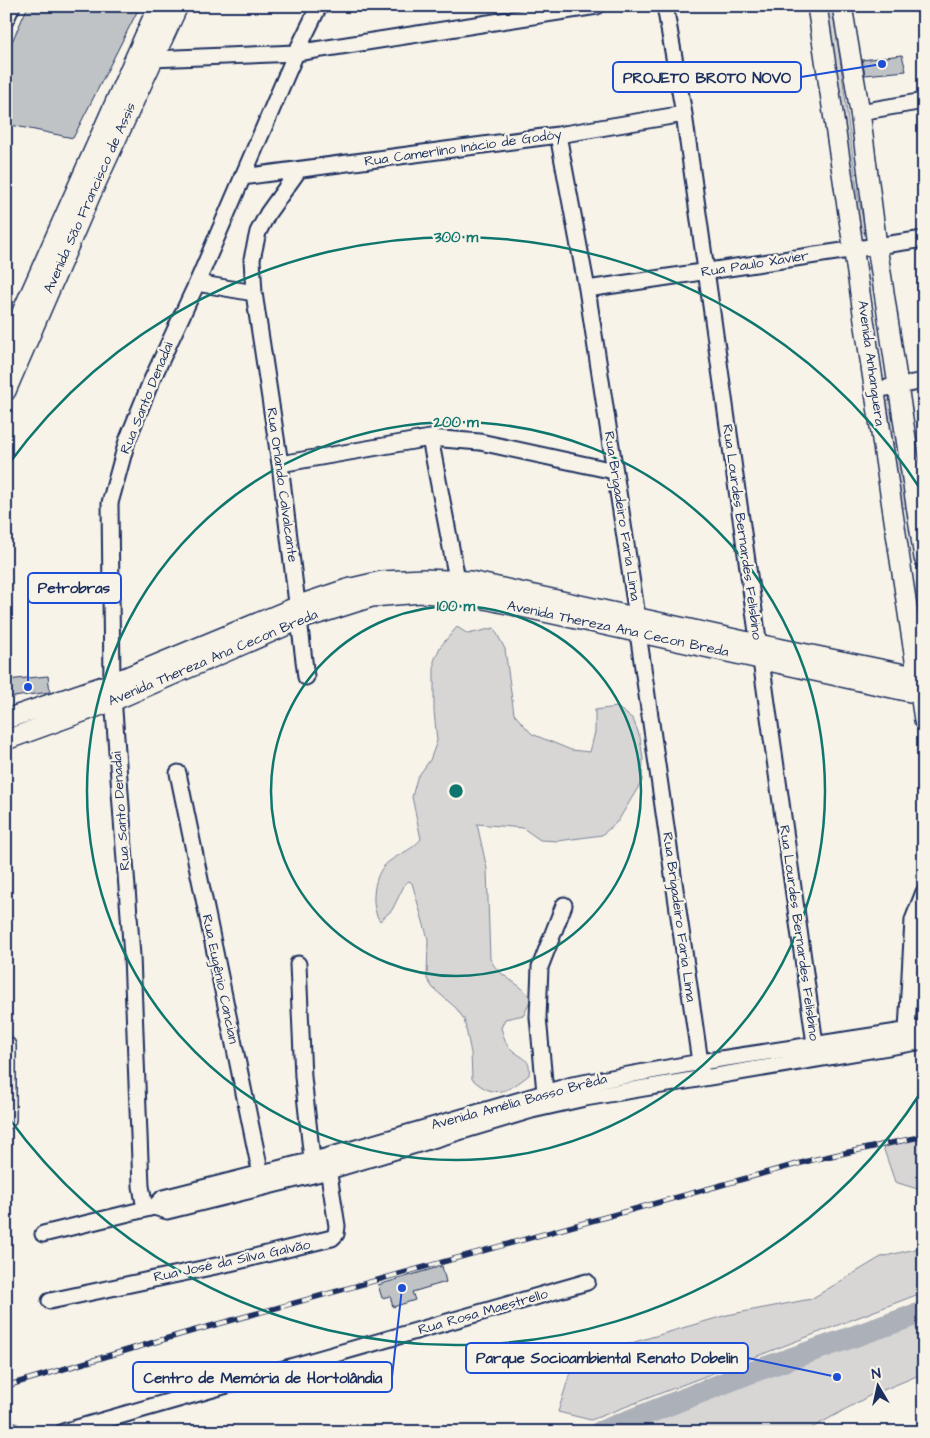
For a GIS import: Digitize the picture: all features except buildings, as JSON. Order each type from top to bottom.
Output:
[{"type":"main road","name":"Avenida São Francisco de Assis","points":[[6,348],[158,6]]},
{"type":"main road","name":"Avenida São Francisco de Assis","points":[[6,391],[37,316],[152,59],[178,6]]},
{"type":"main road","name":"Avenida Anhanguera","points":[[818,6],[874,390],[921,686],[924,720]]},
{"type":"main road","name":"Avenida Anhanguera","points":[[842,6],[860,112],[877,246],[921,516],[924,558]]},
{"type":"main road","name":"Avenida Thereza Ana Cecon Breda","points":[[6,740],[112,692],[298,613],[347,589],[382,581],[457,579],[638,625],[921,686]]},
{"type":"main road","name":"Avenida Thereza Ana Cecon Breda","points":[[298,613],[372,598],[421,593],[450,594],[638,625]]},
{"type":"main road","name":"Avenida Thereza Ana Cecon Breda","points":[[6,719],[112,692]]},
{"type":"main road","points":[[6,1119],[7,1059]]},
{"type":"street","points":[[6,20],[12,6]]},
{"type":"street","name":"Rua Santo Denadai","points":[[149,1208],[141,1186],[132,956],[112,692],[110,502],[127,441],[146,392],[197,284],[318,6]]},
{"type":"street","points":[[152,59],[296,53],[597,6]]},
{"type":"street","name":"Rua Lourdes Bernardes Felisbino","points":[[665,6],[684,114],[704,273],[816,1051]]},
{"type":"street","points":[[860,112],[924,101]]},
{"type":"street","name":"Rua Camerlino Inácio de Godóy","points":[[242,178],[558,135],[684,114]]},
{"type":"street","name":"Rua Brigadeiro Faria Lima","points":[[558,135],[587,289],[638,625],[701,1069]]},
{"type":"street","name":"Rua Orlando Calvalcante","points":[[298,171],[268,213],[258,232],[252,259],[254,293],[280,464],[306,677]]},
{"type":"street","name":"Rua Paulo Xavier","points":[[587,289],[924,239]]},
{"type":"street","points":[[197,284],[254,293]]},
{"type":"street","points":[[874,390],[924,381]]},
{"type":"street","points":[[430,438],[457,579]]},
{"type":"street","points":[[280,464],[430,438],[480,442],[614,471]]},
{"type":"street","points":[[896,519],[921,516]]},
{"type":"street","name":"Rua Eugênio Cancian","points":[[178,772],[262,1179]]},
{"type":"street","points":[[907,1030],[913,920],[923,894]]},
{"type":"street","points":[[546,1092],[538,1017],[540,967],[564,905]]},
{"type":"street","points":[[298,964],[303,1076],[322,1162]]},
{"type":"street","name":"Avenida Amélia Basso Brêda","points":[[816,1051],[907,1030],[924,1028]]},
{"type":"street","name":"Avenida Amélia Basso Brêda","points":[[43,1234],[149,1208],[167,1211],[262,1179],[546,1092],[600,1079],[701,1069],[816,1051],[924,1041]]},
{"type":"street","name":"Avenida Amélia Basso Brêda","points":[[262,1179],[322,1162],[701,1069]]},
{"type":"street","name":"Rua José da Silva Galvão","points":[[50,1302],[230,1263],[332,1238],[336,1234],[337,1226],[322,1162]]},
{"type":"street","name":"Rua Rosa Maestrello","points":[[63,1432],[586,1282]]},
{"type":"street","points":[[6,1428],[14,1432]]},
{"type":"shaded area","points":[[826,6],[833,6],[857,189],[866,234],[856,228]]},
{"type":"shaded area","points":[[891,397],[909,507],[902,508],[887,402]]},
{"type":"shaded area","points":[[457,627],[468,634],[494,628],[505,649],[514,714],[532,734],[571,750],[590,752],[595,732],[595,710],[617,707],[633,719],[640,737],[643,759],[642,781],[618,821],[602,835],[558,841],[540,840],[523,828],[477,824],[487,869],[490,959],[499,971],[521,987],[531,998],[524,1015],[505,1019],[501,1028],[508,1045],[527,1061],[529,1075],[514,1086],[501,1091],[488,1090],[472,1079],[471,1053],[464,1019],[456,1008],[433,988],[427,979],[428,939],[412,883],[409,881],[405,884],[392,910],[380,921],[374,901],[375,885],[380,871],[421,839],[412,797],[417,778],[430,760],[437,741],[434,711],[434,661],[440,647]]},
{"type":"shaded area","points":[[924,1137],[924,1191],[895,1182],[882,1144]]},
{"type":"shaded area","points":[[924,1247],[924,1292],[591,1420],[558,1412],[573,1363],[621,1346],[727,1315],[811,1299],[881,1257]]},
{"type":"shaded area","points":[[924,1314],[924,1373],[869,1396],[805,1432],[616,1432]]},
{"type":"waterway","points":[[600,1432],[752,1372],[924,1312]]},
{"type":"railway","points":[[6,1386],[182,1334],[812,1160],[924,1136]]},
{"type":"place","name":"PROJETO BROTO NOVO","points":[[882,64]]},
{"type":"place","name":"Petrobras","points":[[28,687]]},
{"type":"place","name":"Centro de Memória de Hortolândia","points":[[402,1288]]},
{"type":"place","name":"Parque Socioambiental Renato Dobelin","points":[[837,1377]]}]
